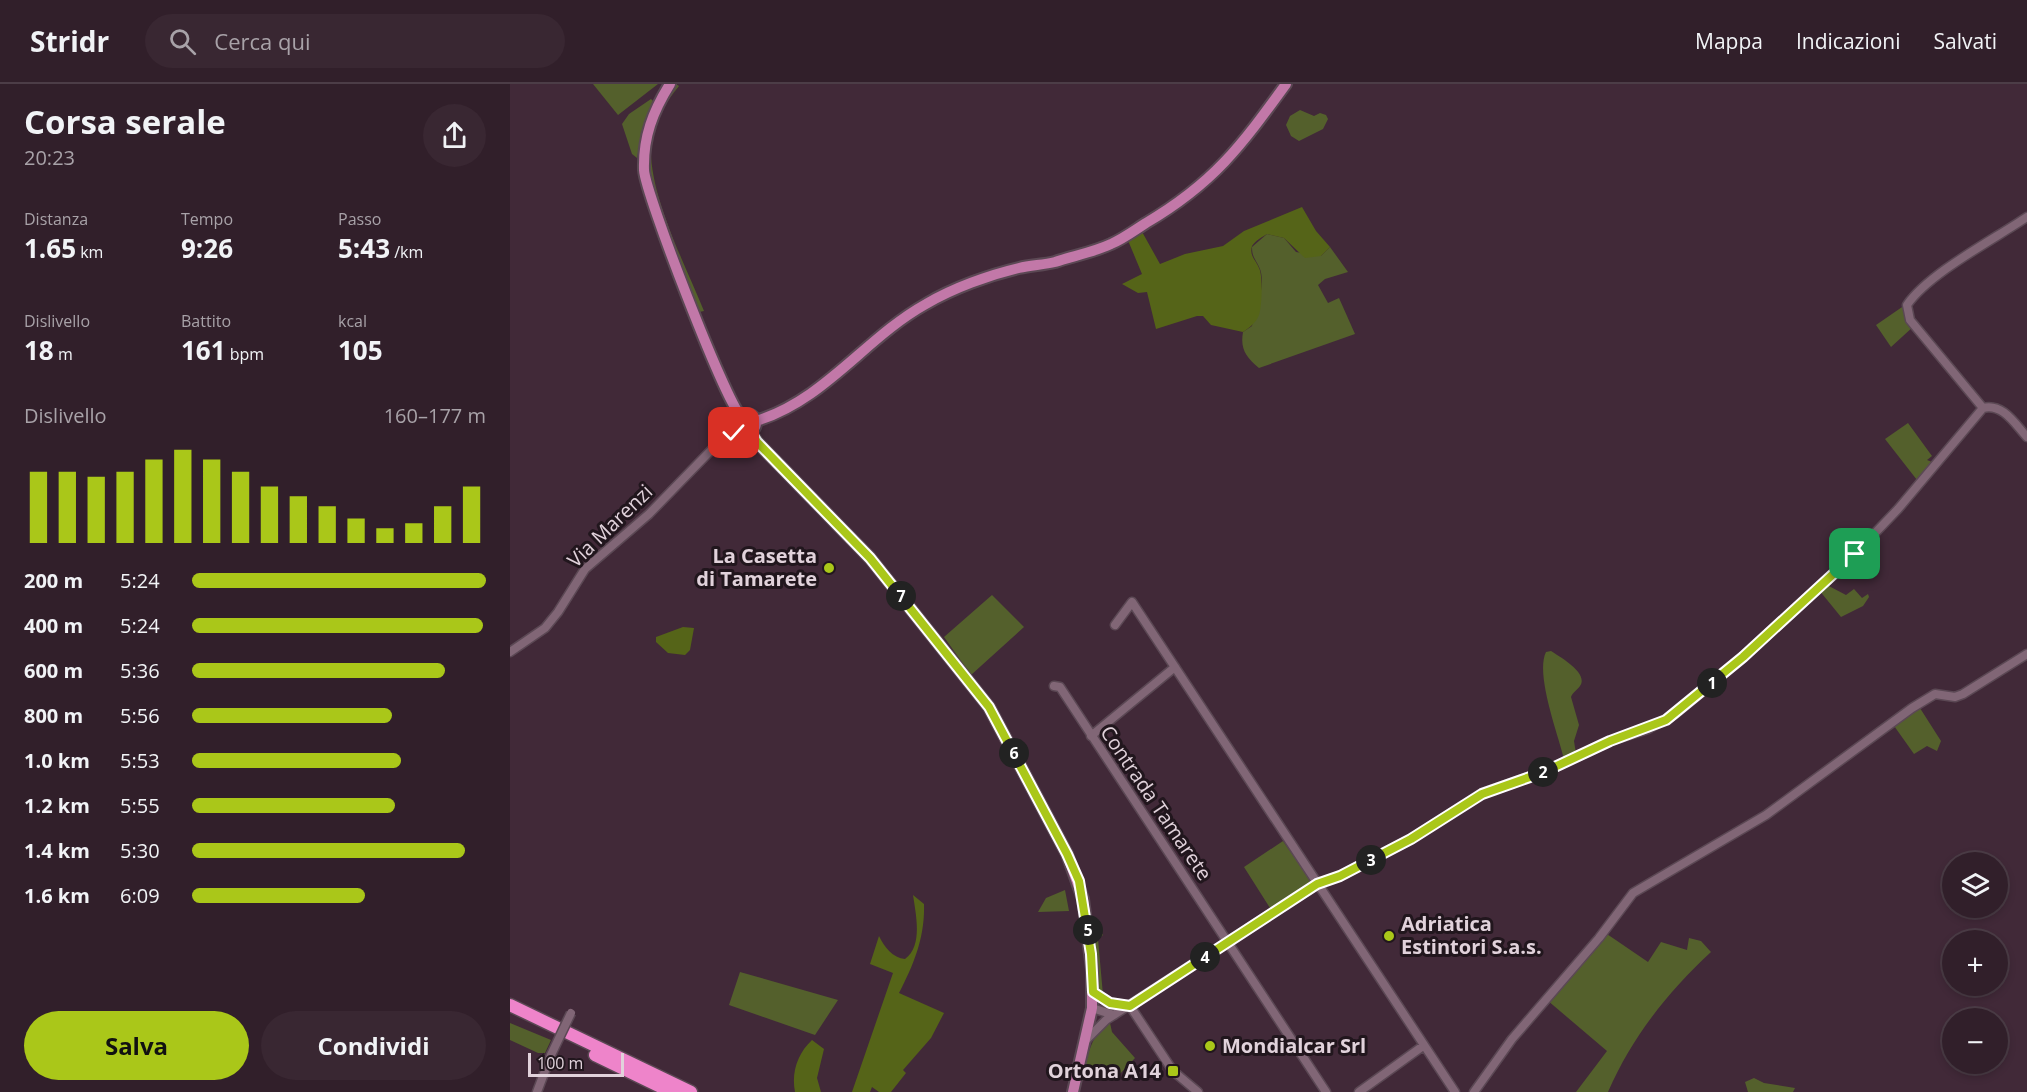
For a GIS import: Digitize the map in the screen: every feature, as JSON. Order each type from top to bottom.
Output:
[{"type":"highway","points":[[514,1012],[671,1092]]},
{"type":"highway","points":[[514,1012],[691,1092]]},
{"type":"main road","points":[[670,84],[651,118],[646,137],[645,182],[720,378],[735,411],[747,424],[757,442],[870,558],[989,707],[1079,881],[1091,954],[1093,992],[1086,1041],[1073,1092]]},
{"type":"main road","points":[[747,424],[779,415],[802,401],[835,377],[882,333],[930,302],[1019,268],[1051,263],[1111,244],[1186,199],[1212,177],[1237,150],[1286,84]]},
{"type":"street","points":[[1983,408],[1910,320],[1907,305],[1928,285],[2027,217]]},
{"type":"street","points":[[1086,1041],[1094,1031],[1114,1015],[1317,884],[1340,876],[1411,839],[1482,794],[1544,772],[1610,741],[1648,729],[1675,714],[1743,657],[1855,554],[1898,509],[1983,408],[1992,405],[2002,410],[2027,437]]},
{"type":"street","name":"Via Marenzi","points":[[510,652],[545,628],[585,569],[649,514],[720,441],[747,424]]},
{"type":"street","points":[[1115,625],[1132,602],[1455,1092]]},
{"type":"street","points":[[1474,1092],[1512,1039],[1599,938],[1633,893],[1766,815],[1911,708],[1935,694],[1955,697],[1963,694],[2027,654]]},
{"type":"street","points":[[1091,736],[1175,667]]},
{"type":"street","name":"Contrada Tamarete","points":[[1054,686],[1059,687],[1326,1092]]},
{"type":"street","points":[[1093,992],[1110,1003]]},
{"type":"street","points":[[1092,1008],[1110,1003],[1130,1006],[1173,1071],[1198,1092]]},
{"type":"street","points":[[1092,1008],[1114,1015]]},
{"type":"street","points":[[537,1092],[571,1013]]},
{"type":"street","points":[[1359,1092],[1423,1046]]},
{"type":"green space","points":[[593,84],[658,84],[618,115]]},
{"type":"green space","points":[[676,84],[679,86],[658,118],[652,139],[651,158],[654,179],[668,226],[704,311],[699,312],[653,192],[650,177],[650,149],[655,122],[667,96]]},
{"type":"green space","points":[[651,99],[653,101],[643,126],[637,158],[632,154],[622,124],[629,114]]},
{"type":"green space","points":[[1300,110],[1314,116],[1320,113],[1326,115],[1328,119],[1323,129],[1299,141],[1291,136],[1286,125],[1290,116]]},
{"type":"green space","points":[[1302,207],[1316,231],[1330,247],[1321,256],[1305,258],[1284,238],[1267,234],[1255,242],[1251,253],[1260,272],[1261,305],[1256,320],[1243,332],[1211,325],[1203,316],[1156,329],[1147,292],[1138,293],[1122,284],[1142,274],[1127,238],[1141,230],[1160,264],[1185,254],[1223,246],[1244,231]]},
{"type":"green space","points":[[1267,234],[1284,238],[1296,252],[1321,256],[1330,247],[1348,272],[1325,279],[1318,285],[1328,303],[1339,298],[1355,334],[1259,368],[1245,352],[1242,338],[1243,332],[1252,326],[1262,283],[1262,276],[1253,256],[1252,247]]},
{"type":"green space","points":[[1905,305],[1914,326],[1891,347],[1876,325]]},
{"type":"green space","points":[[1908,423],[1932,456],[1927,460],[1932,462],[1917,480],[1885,439]]},
{"type":"green space","points":[[1825,584],[1846,595],[1854,589],[1862,598],[1868,594],[1869,597],[1863,606],[1841,617],[1819,590]]},
{"type":"green space","points":[[992,595],[1024,627],[971,675],[944,637]]},
{"type":"green space","points":[[683,627],[694,628],[690,650],[685,655],[668,653],[656,642],[656,637]]},
{"type":"green space","points":[[1551,651],[1567,661],[1581,676],[1582,681],[1571,697],[1579,725],[1574,741],[1576,754],[1564,759],[1543,674],[1546,652]]},
{"type":"green space","points":[[1918,705],[1941,741],[1937,751],[1927,746],[1914,754],[1892,723]]},
{"type":"green space","points":[[1283,841],[1311,881],[1270,908],[1244,867]]},
{"type":"green space","points":[[1065,890],[1069,911],[1038,912],[1046,898]]},
{"type":"green space","points":[[913,895],[924,904],[923,928],[914,961],[899,993],[944,1013],[931,1038],[903,1070],[906,1073],[891,1092],[879,1092],[872,1087],[870,1092],[852,1092],[893,973],[870,964],[879,936],[886,948],[897,957],[905,959],[911,953],[917,930]]},
{"type":"green space","points":[[1092,921],[1103,935],[1098,939],[1103,995],[1096,988]]},
{"type":"green space","points":[[1604,932],[1648,962],[1661,942],[1687,950],[1689,938],[1701,941],[1711,952],[1680,983],[1652,1017],[1628,1053],[1608,1092],[1576,1092],[1607,1051],[1547,1000]]},
{"type":"green space","points":[[740,972],[838,1000],[815,1035],[729,1005]]},
{"type":"green space","points":[[510,1023],[551,1040],[545,1053],[538,1053],[510,1040]]},
{"type":"green space","points":[[1110,1023],[1112,1032],[1135,1058],[1118,1076],[1098,1066],[1090,1072],[1084,1068],[1095,1037]]},
{"type":"green space","points":[[812,1040],[824,1049],[817,1078],[821,1092],[795,1092],[794,1077],[797,1063]]},
{"type":"green space","points":[[1754,1078],[1764,1083],[1795,1088],[1793,1092],[1748,1092],[1745,1082]]},
{"type":"place","name":"La Casetta di Tamarete","points":[[829,568]]},
{"type":"place","name":"Adriatica Estintori S.a.s.","points":[[1389,936]]},
{"type":"place","name":"Mondialcar Srl","points":[[1210,1046]]},
{"type":"place","name":"Ortona A14","points":[[1173,1071]]},
{"type":"route","points":[[734,433],[740,427],[741,430],[750,431],[757,442],[843,528],[911,608],[989,707],[1079,881],[1091,954],[1093,992],[1110,1003],[1130,1006],[1317,884],[1340,876],[1411,839],[1482,794],[1544,772],[1610,741],[1648,729],[1666,720],[1743,657],[1855,554]]}]
